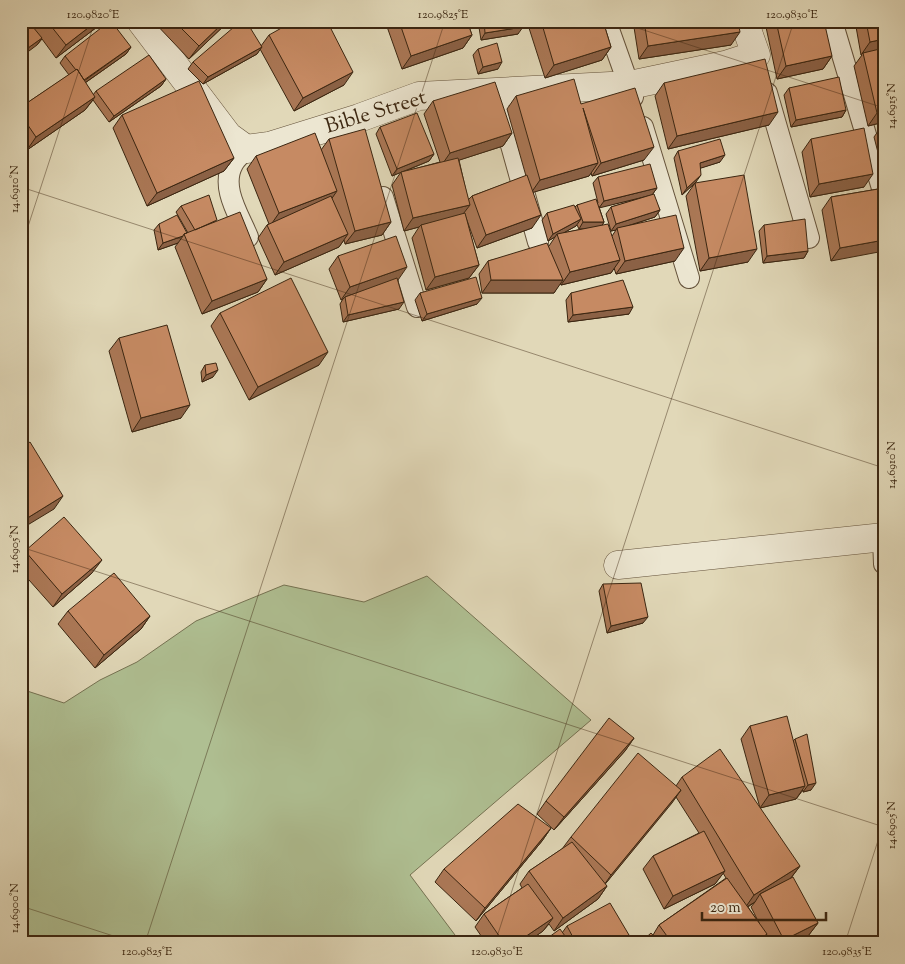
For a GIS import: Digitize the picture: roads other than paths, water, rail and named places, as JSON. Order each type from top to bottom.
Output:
[{"type":"street","points":[[140,21],[228,136],[246,149]]},
{"type":"street","points":[[744,21],[756,55]]},
{"type":"street","name":"Bible Street","points":[[246,149],[362,128],[419,96],[630,85],[725,64],[756,55]]},
{"type":"street","points":[[618,565],[883,546]]},
{"type":"lane","points":[[606,21],[630,85],[689,278]]},
{"type":"lane","points":[[832,21],[884,196]]},
{"type":"lane","points":[[756,55],[809,238]]},
{"type":"lane","points":[[496,92],[538,242]]},
{"type":"lane","points":[[246,149],[233,164],[229,176],[228,190],[255,253]]},
{"type":"lane","points":[[376,175],[417,307]]}]
